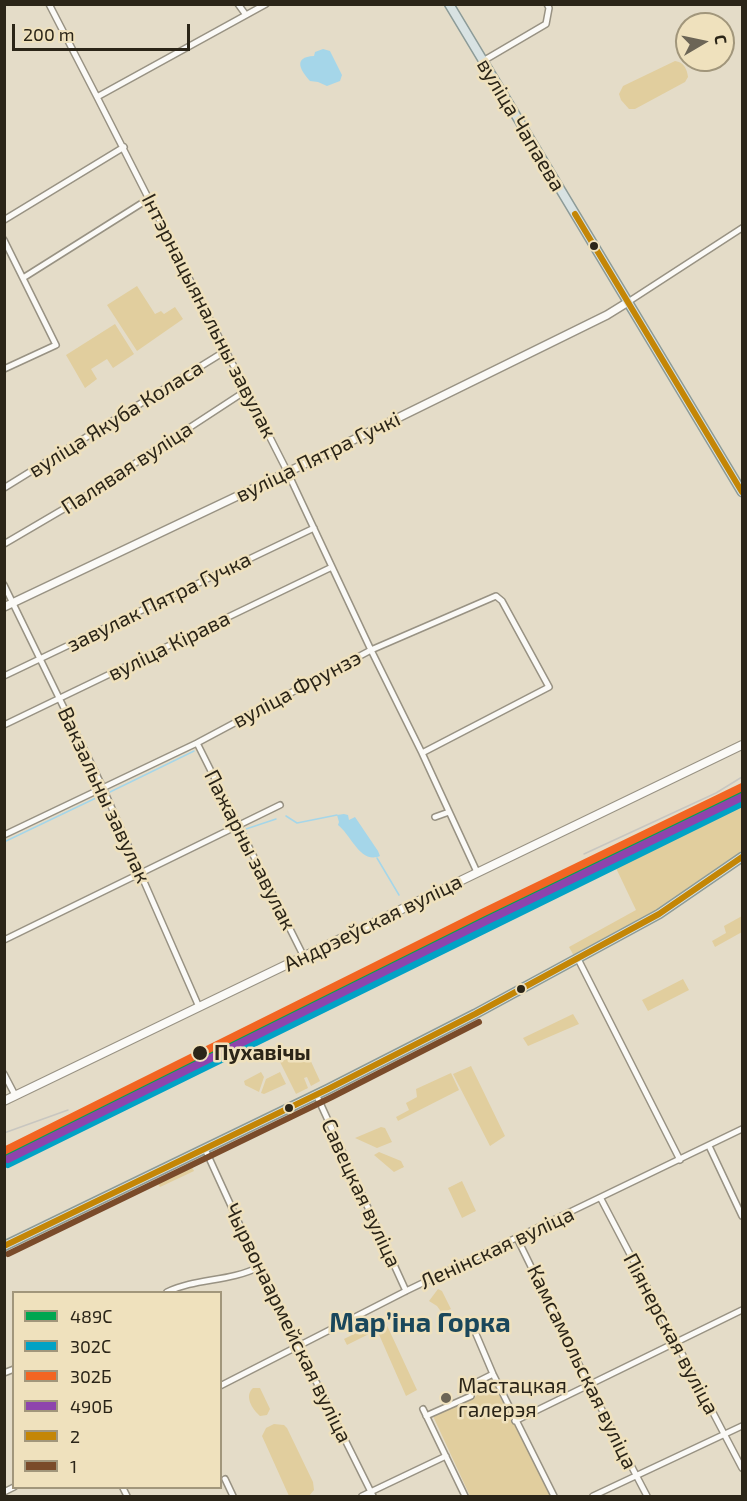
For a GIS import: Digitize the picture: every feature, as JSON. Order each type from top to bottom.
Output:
[{"type":"main road","name":"вуліца Чапаева","points":[[449,4],[742,492]]},
{"type":"main road","name":"Андрэеўская вуліца","points":[[4,1101],[742,745]]},
{"type":"main road","points":[[4,1246],[316,1095],[475,1014],[659,914],[742,857]]},
{"type":"street","name":"Інтэрнацыянальны завулак","points":[[49,4],[288,472],[477,872]]},
{"type":"street","points":[[238,4],[246,15]]},
{"type":"street","points":[[97,97],[266,4]]},
{"type":"street","points":[[483,61],[546,24],[549,8],[547,4]]},
{"type":"street","points":[[4,220],[123,147]]},
{"type":"street","points":[[23,278],[150,198]]},
{"type":"street","points":[[628,302],[742,228]]},
{"type":"street","points":[[4,240],[56,345],[4,369]]},
{"type":"street","name":"вуліца Пятра Гучкі","points":[[4,607],[288,472],[607,315],[628,302]]},
{"type":"street","name":"вуліца Якуба Коласа","points":[[4,488],[226,350]]},
{"type":"street","name":"Палявая вуліца","points":[[4,544],[79,500],[247,390]]},
{"type":"street","name":"завулак Пятра Гучка","points":[[4,676],[314,528]]},
{"type":"street","name":"вуліца Кірава","points":[[4,725],[332,567]]},
{"type":"street","name":"Вакзальны завулак","points":[[4,585],[103,788],[199,1007]]},
{"type":"street","name":"вуліца Фрунзэ","points":[[4,835],[196,743],[371,650],[496,596],[502,601],[549,687],[422,753]]},
{"type":"street","name":"Пажарны завулак","points":[[196,743],[304,957]]},
{"type":"street","points":[[4,940],[280,805]]},
{"type":"street","points":[[435,817],[449,812]]},
{"type":"street","points":[[578,959],[680,1160]]},
{"type":"street","points":[[4,1074],[15,1095]]},
{"type":"street","name":"Савецкая вуліца","points":[[316,1095],[406,1291]]},
{"type":"street","name":"Ленінская вуліца","points":[[222,1385],[406,1291],[742,1129]]},
{"type":"street","points":[[709,1146],[742,1216]]},
{"type":"street","name":"Чырвонаармейская вуліца","points":[[205,1149],[259,1267],[372,1494]]},
{"type":"street","name":"Піянерская вуліца","points":[[601,1198],[742,1468]]},
{"type":"street","name":"Камсамольская вуліца","points":[[517,1238],[647,1497]]},
{"type":"street","points":[[172,1291],[195,1282],[216,1280],[259,1267]]},
{"type":"street","points":[[515,1421],[742,1310]]},
{"type":"street","points":[[476,1335],[515,1421],[554,1497]]},
{"type":"street","points":[[426,1416],[471,1396],[473,1384],[493,1374]]},
{"type":"street","points":[[423,1409],[465,1497]]},
{"type":"street","points":[[592,1497],[742,1426]]},
{"type":"street","points":[[362,1497],[446,1456]]},
{"type":"street","points":[[225,1479],[233,1497]]},
{"type":"shaded area","points":[[675,61],[675,72],[687,72],[688,77],[685,82],[635,109],[629,109],[621,100],[619,94],[623,86]]},
{"type":"shaded area","points":[[137,286],[155,314],[161,311],[164,314],[175,307],[183,319],[137,351],[107,305]]},
{"type":"shaded area","points":[[115,324],[134,354],[113,368],[107,359],[91,369],[97,379],[85,388],[66,355]]},
{"type":"shaded area","points":[[742,801],[742,851],[657,910],[574,956],[569,947],[636,910],[615,866]]},
{"type":"shaded area","points":[[742,916],[742,932],[715,947],[712,941],[726,933],[724,926]]},
{"type":"shaded area","points":[[683,979],[689,990],[648,1011],[642,1000]]},
{"type":"shaded area","points":[[573,1014],[579,1024],[528,1046],[523,1038]]},
{"type":"shaded area","points":[[303,1052],[308,1055],[320,1081],[311,1086],[307,1077],[304,1078],[308,1088],[296,1094],[280,1062]]},
{"type":"shaded area","points":[[471,1066],[505,1136],[490,1146],[453,1074]]},
{"type":"shaded area","points":[[261,1072],[264,1077],[259,1092],[245,1085],[244,1081]]},
{"type":"shaded area","points":[[280,1072],[286,1084],[264,1094],[261,1093],[266,1079]]},
{"type":"shaded area","points":[[451,1073],[459,1090],[398,1121],[396,1117],[409,1110],[406,1103],[417,1097],[416,1089]]},
{"type":"shaded area","points":[[381,1127],[385,1128],[392,1142],[377,1148],[355,1138]]},
{"type":"shaded area","points":[[379,1152],[401,1161],[404,1167],[394,1172],[374,1155]]},
{"type":"shaded area","points":[[191,1165],[194,1171],[160,1187],[157,1182]]},
{"type":"shaded area","points":[[462,1181],[476,1211],[462,1218],[448,1188]]},
{"type":"shaded area","points":[[438,1289],[442,1291],[451,1309],[442,1313],[429,1301]]},
{"type":"shaded area","points":[[384,1319],[417,1390],[406,1396],[377,1330],[347,1345],[344,1339]]},
{"type":"shaded area","points":[[491,1379],[551,1496],[470,1496],[433,1416],[471,1400],[476,1396],[480,1382]]},
{"type":"shaded area","points":[[253,1388],[260,1388],[270,1409],[267,1415],[260,1416],[254,1410],[249,1399]]},
{"type":"shaded area","points":[[274,1424],[284,1425],[287,1428],[313,1482],[314,1490],[309,1496],[289,1496],[262,1436],[266,1428]]},
{"type":"water","points":[[323,49],[330,51],[342,75],[340,81],[327,86],[310,81],[300,65],[303,59],[314,56],[315,52]]},
{"type":"water","points":[[337,815],[348,815],[349,820],[355,817],[380,856],[367,856],[357,848],[338,825]]},
{"type":"waterway","points":[[110,792],[194,751]]},
{"type":"waterway","points":[[4,842],[98,797]]},
{"type":"waterway","points":[[286,816],[297,823],[337,815]]},
{"type":"waterway","points":[[246,829],[276,819]]},
{"type":"waterway","points":[[377,858],[399,895]]},
{"type":"railway","points":[[584,854],[716,793],[742,777]]},
{"type":"railway","points":[[4,1133],[68,1110]]},
{"type":"transit line","name":"2","points":[[575,214],[742,492]]},
{"type":"transit line","name":"302Б","points":[[4,1151],[482,913],[742,787]]},
{"type":"transit line","name":"489С","points":[[4,1156],[742,793]]},
{"type":"transit line","name":"490Б","points":[[8,1159],[486,921],[742,797]]},
{"type":"transit line","name":"302С","points":[[8,1164],[742,803]]},
{"type":"transit line","name":"2","points":[[4,1246],[328,1089],[475,1014],[659,914],[742,857]]},
{"type":"transit line","name":"1","points":[[8,1254],[332,1097],[479,1022]]},
{"type":"place","name":"Пухавічы","points":[[200,1053]]},
{"type":"place","name":"Мастацкая галерэя","points":[[446,1398]]},
{"type":"district","name":"Марʼіна Горка","points":[[420,1323]]}]
